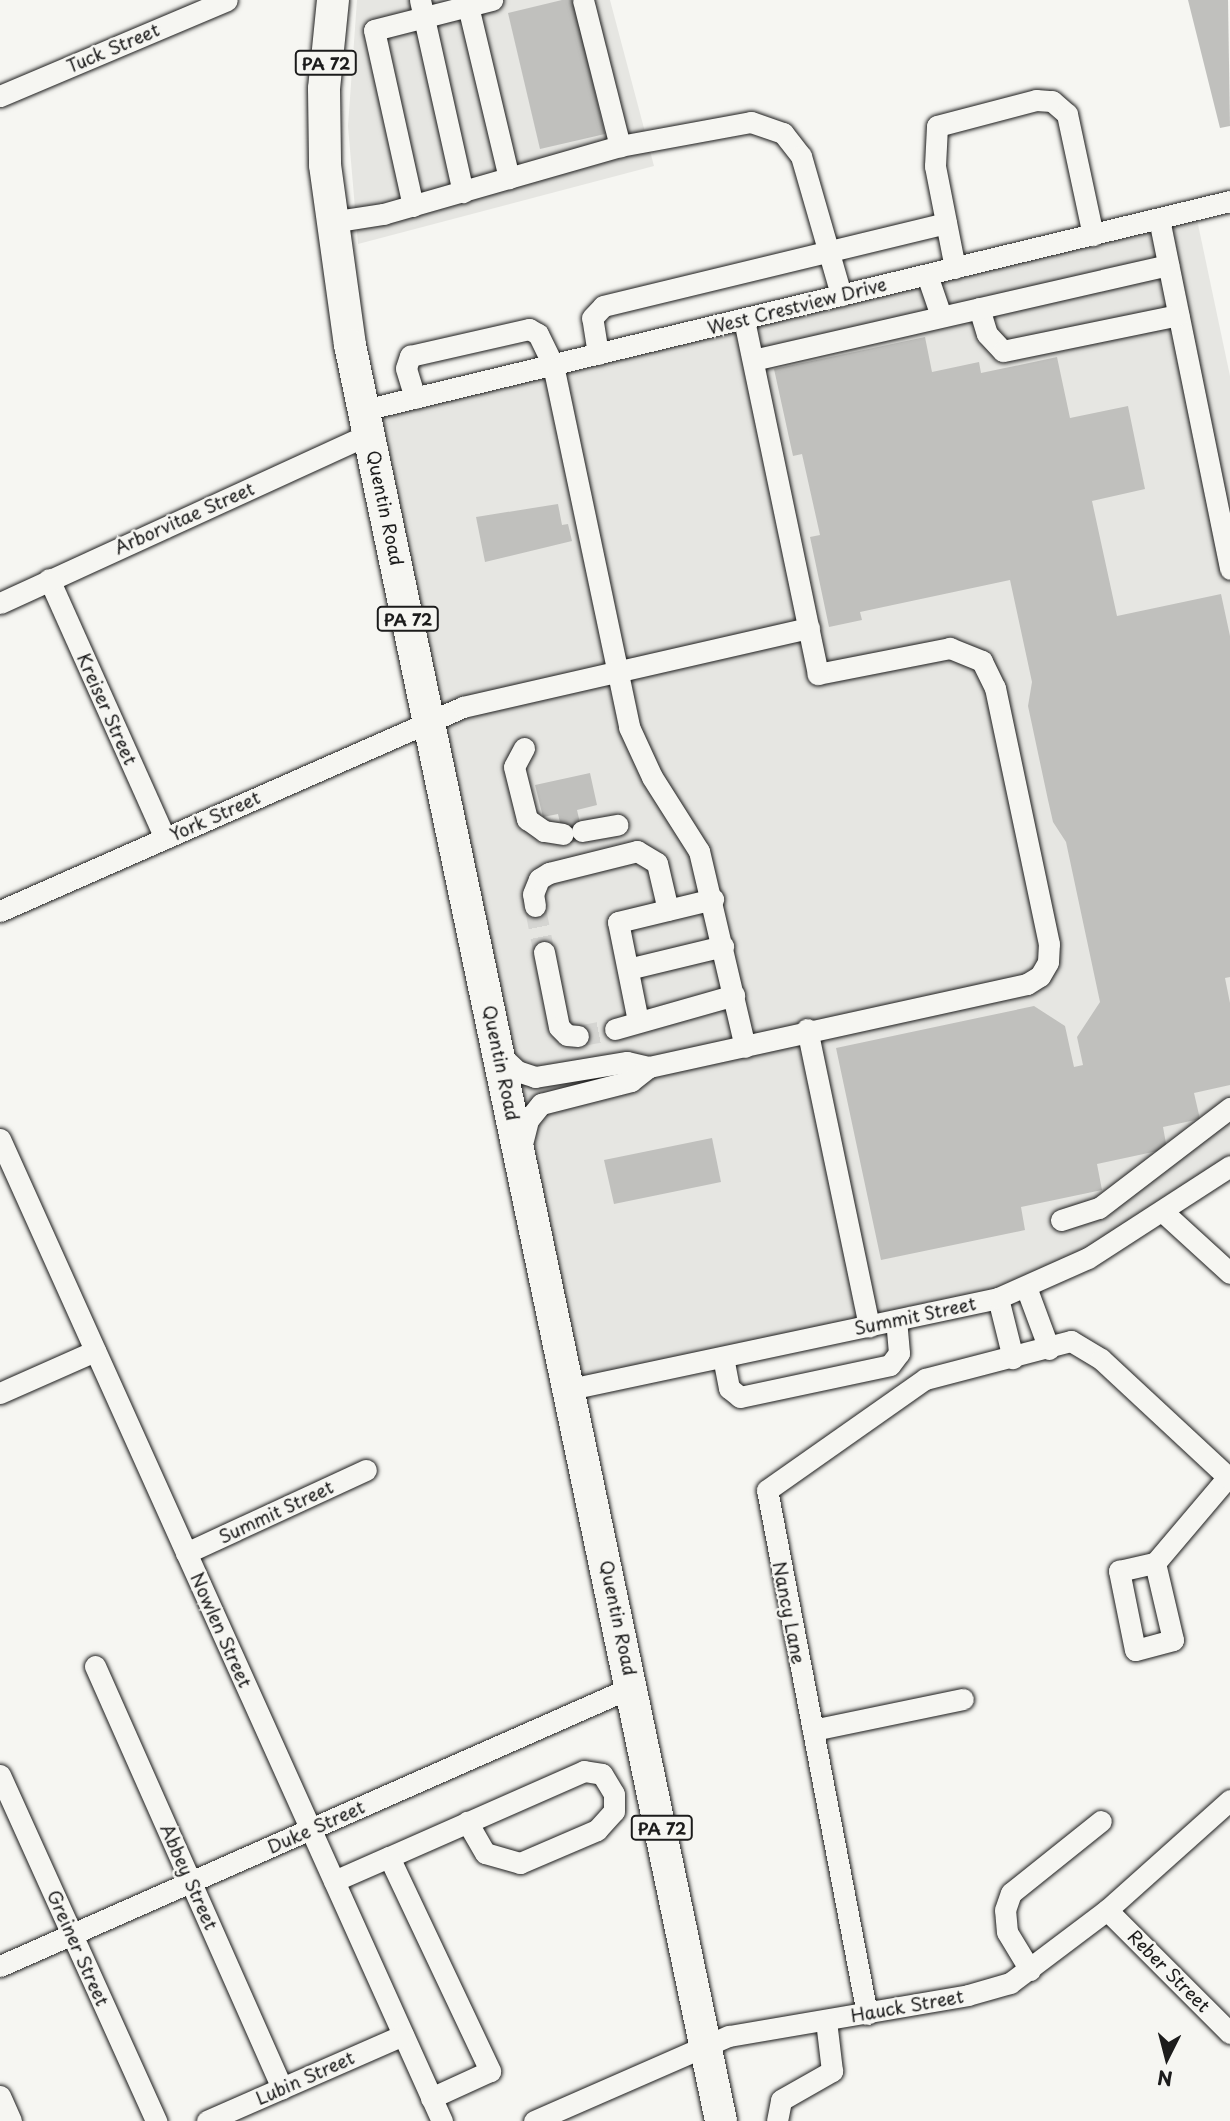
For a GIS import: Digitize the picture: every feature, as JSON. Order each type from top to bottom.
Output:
[{"type":"highway","name":"Quentin Road","points":[[333,0],[323,127],[331,222],[367,422],[721,2121]]},
{"type":"street","name":"Tuck Street","points":[[0,96],[204,4],[227,0]]},
{"type":"street","points":[[413,206],[374,30],[422,8],[468,6],[492,0]]},
{"type":"street","points":[[583,0],[620,146]]},
{"type":"street","points":[[468,6],[509,178]]},
{"type":"street","points":[[422,8],[463,192]]},
{"type":"street","points":[[955,268],[935,166],[937,126],[1036,100],[1052,101],[1067,114],[1093,234]]},
{"type":"street","points":[[331,222],[413,206],[620,146],[751,122],[768,125],[794,142],[801,156],[841,295]]},
{"type":"street","name":"West Crestview Drive","points":[[367,422],[415,398],[1230,201]]},
{"type":"street","points":[[1159,219],[1230,569]]},
{"type":"street","points":[[598,354],[592,318],[603,306],[829,254],[946,223]]},
{"type":"street","points":[[752,359],[1168,265]]},
{"type":"street","points":[[927,275],[941,317]]},
{"type":"street","points":[[979,308],[987,334],[1003,351],[1178,314]]},
{"type":"street","points":[[500,1055],[517,1071],[535,1077],[627,1062],[649,1067],[746,1047],[807,1030],[1027,984],[1045,970],[1050,953],[989,669],[975,656],[950,648],[818,674],[744,319]]},
{"type":"street","points":[[415,398],[406,368],[414,355],[529,329],[538,334],[553,365],[615,671],[635,744],[693,838],[713,899],[746,1047]]},
{"type":"street","name":"Arborvitae Street","points":[[0,603],[367,422]]},
{"type":"street","name":"Kreiser Street","points":[[50,579],[165,838]]},
{"type":"street","name":"York Street","points":[[0,911],[429,720],[476,703],[809,628]]},
{"type":"street","points":[[524,748],[514,767],[527,819],[544,831],[572,832],[617,825]]},
{"type":"street","points":[[535,906],[533,894],[539,879],[550,873],[637,851],[657,863],[668,910]]},
{"type":"street","points":[[638,1021],[618,922],[713,899]]},
{"type":"street","points":[[628,970],[723,946]]},
{"type":"street","points":[[544,952],[559,1027],[567,1035],[578,1037]]},
{"type":"street","points":[[615,1029],[734,995]]},
{"type":"street","points":[[807,1030],[869,1327]]},
{"type":"street","points":[[520,1153],[528,1120],[541,1104],[631,1081],[649,1067]]},
{"type":"street","points":[[1061,1220],[1099,1208],[1230,1108]]},
{"type":"street","name":"Nowlen Street","points":[[0,1139],[442,2121]]},
{"type":"street","name":"Summit Street","points":[[570,1389],[998,1298],[1075,1265],[1230,1166]]},
{"type":"street","points":[[1126,1189],[1230,1273]]},
{"type":"street","points":[[1026,1287],[1049,1349]]},
{"type":"street","points":[[998,1298],[1013,1358],[1071,1341],[1101,1359],[1229,1478],[1155,1563]]},
{"type":"street","points":[[723,1357],[729,1388],[740,1397],[890,1364],[899,1353],[897,1321]]},
{"type":"street","points":[[0,1393],[95,1351]]},
{"type":"street","name":"Nancy Lane","points":[[867,2014],[767,1490],[925,1379],[1013,1358]]},
{"type":"street","name":"Summit Street","points":[[186,1553],[366,1471]]},
{"type":"street","name":"Abbey Street","points":[[95,1666],[282,2088]]},
{"type":"street","name":"Duke Street","points":[[0,1966],[632,1687]]},
{"type":"street","points":[[813,1730],[963,1699]]},
{"type":"street","points":[[334,1881],[467,1822],[584,1771],[602,1774],[614,1794],[614,1811],[597,1830],[520,1863],[485,1853],[467,1822]]},
{"type":"street","name":"Greiner Street","points":[[0,1774],[156,2121]]},
{"type":"street","name":"Hauck Street","points":[[534,2121],[729,2036],[991,1991],[1030,1970],[1107,1910],[1230,1800]]},
{"type":"street","points":[[1030,1970],[1007,1932],[1005,1910],[1011,1893],[1101,1821]]},
{"type":"street","points":[[389,1857],[490,2071],[431,2098]]},
{"type":"street","name":"Reber Street","points":[[1107,1910],[1230,2033]]},
{"type":"street","points":[[777,2121],[781,2100],[825,2079],[832,2071],[826,2021]]},
{"type":"street","name":"Lubin Street","points":[[208,2121],[403,2035]]},
{"type":"street","points":[[0,2096],[11,2121]]},
{"type":"shaded area","points":[[357,0],[610,0],[654,166],[358,244],[348,126]]},
{"type":"shaded area","points":[[1195,210],[1230,376],[1230,1166],[1063,1272],[570,1389],[364,410]]},
{"type":"building","points":[[562,0],[573,0],[605,134],[540,149],[508,13]]},
{"type":"building","points":[[1188,0],[1228,0],[1230,126],[1220,128]]},
{"type":"building","points":[[925,337],[932,372],[979,362],[981,373],[1057,357],[1070,418],[1128,406],[1145,489],[1092,501],[1117,616],[1221,594],[1230,636],[1230,977],[1225,978],[1230,1003],[1230,1085],[1194,1093],[1200,1119],[1163,1127],[1167,1149],[1097,1164],[1102,1190],[1021,1207],[1025,1230],[881,1260],[836,1048],[1034,1006],[1065,1026],[1074,1067],[1083,1065],[1077,1037],[1100,1002],[1066,842],[1053,822],[1048,800],[1028,706],[1032,682],[1010,580],[860,612],[862,620],[829,627],[810,537],[820,535],[802,454],[793,456],[774,369]]},
{"type":"building","points":[[558,504],[562,525],[568,524],[572,541],[485,562],[476,517]]},
{"type":"building","points":[[590,773],[597,805],[577,810],[584,840],[565,844],[558,814],[543,817],[535,785]]},
{"type":"building","points":[[712,1138],[721,1182],[614,1204],[604,1160]]},
{"type":"tunnel","points":[[535,906],[544,952]]},
{"type":"tunnel","points":[[578,1036],[615,1029]]}]
